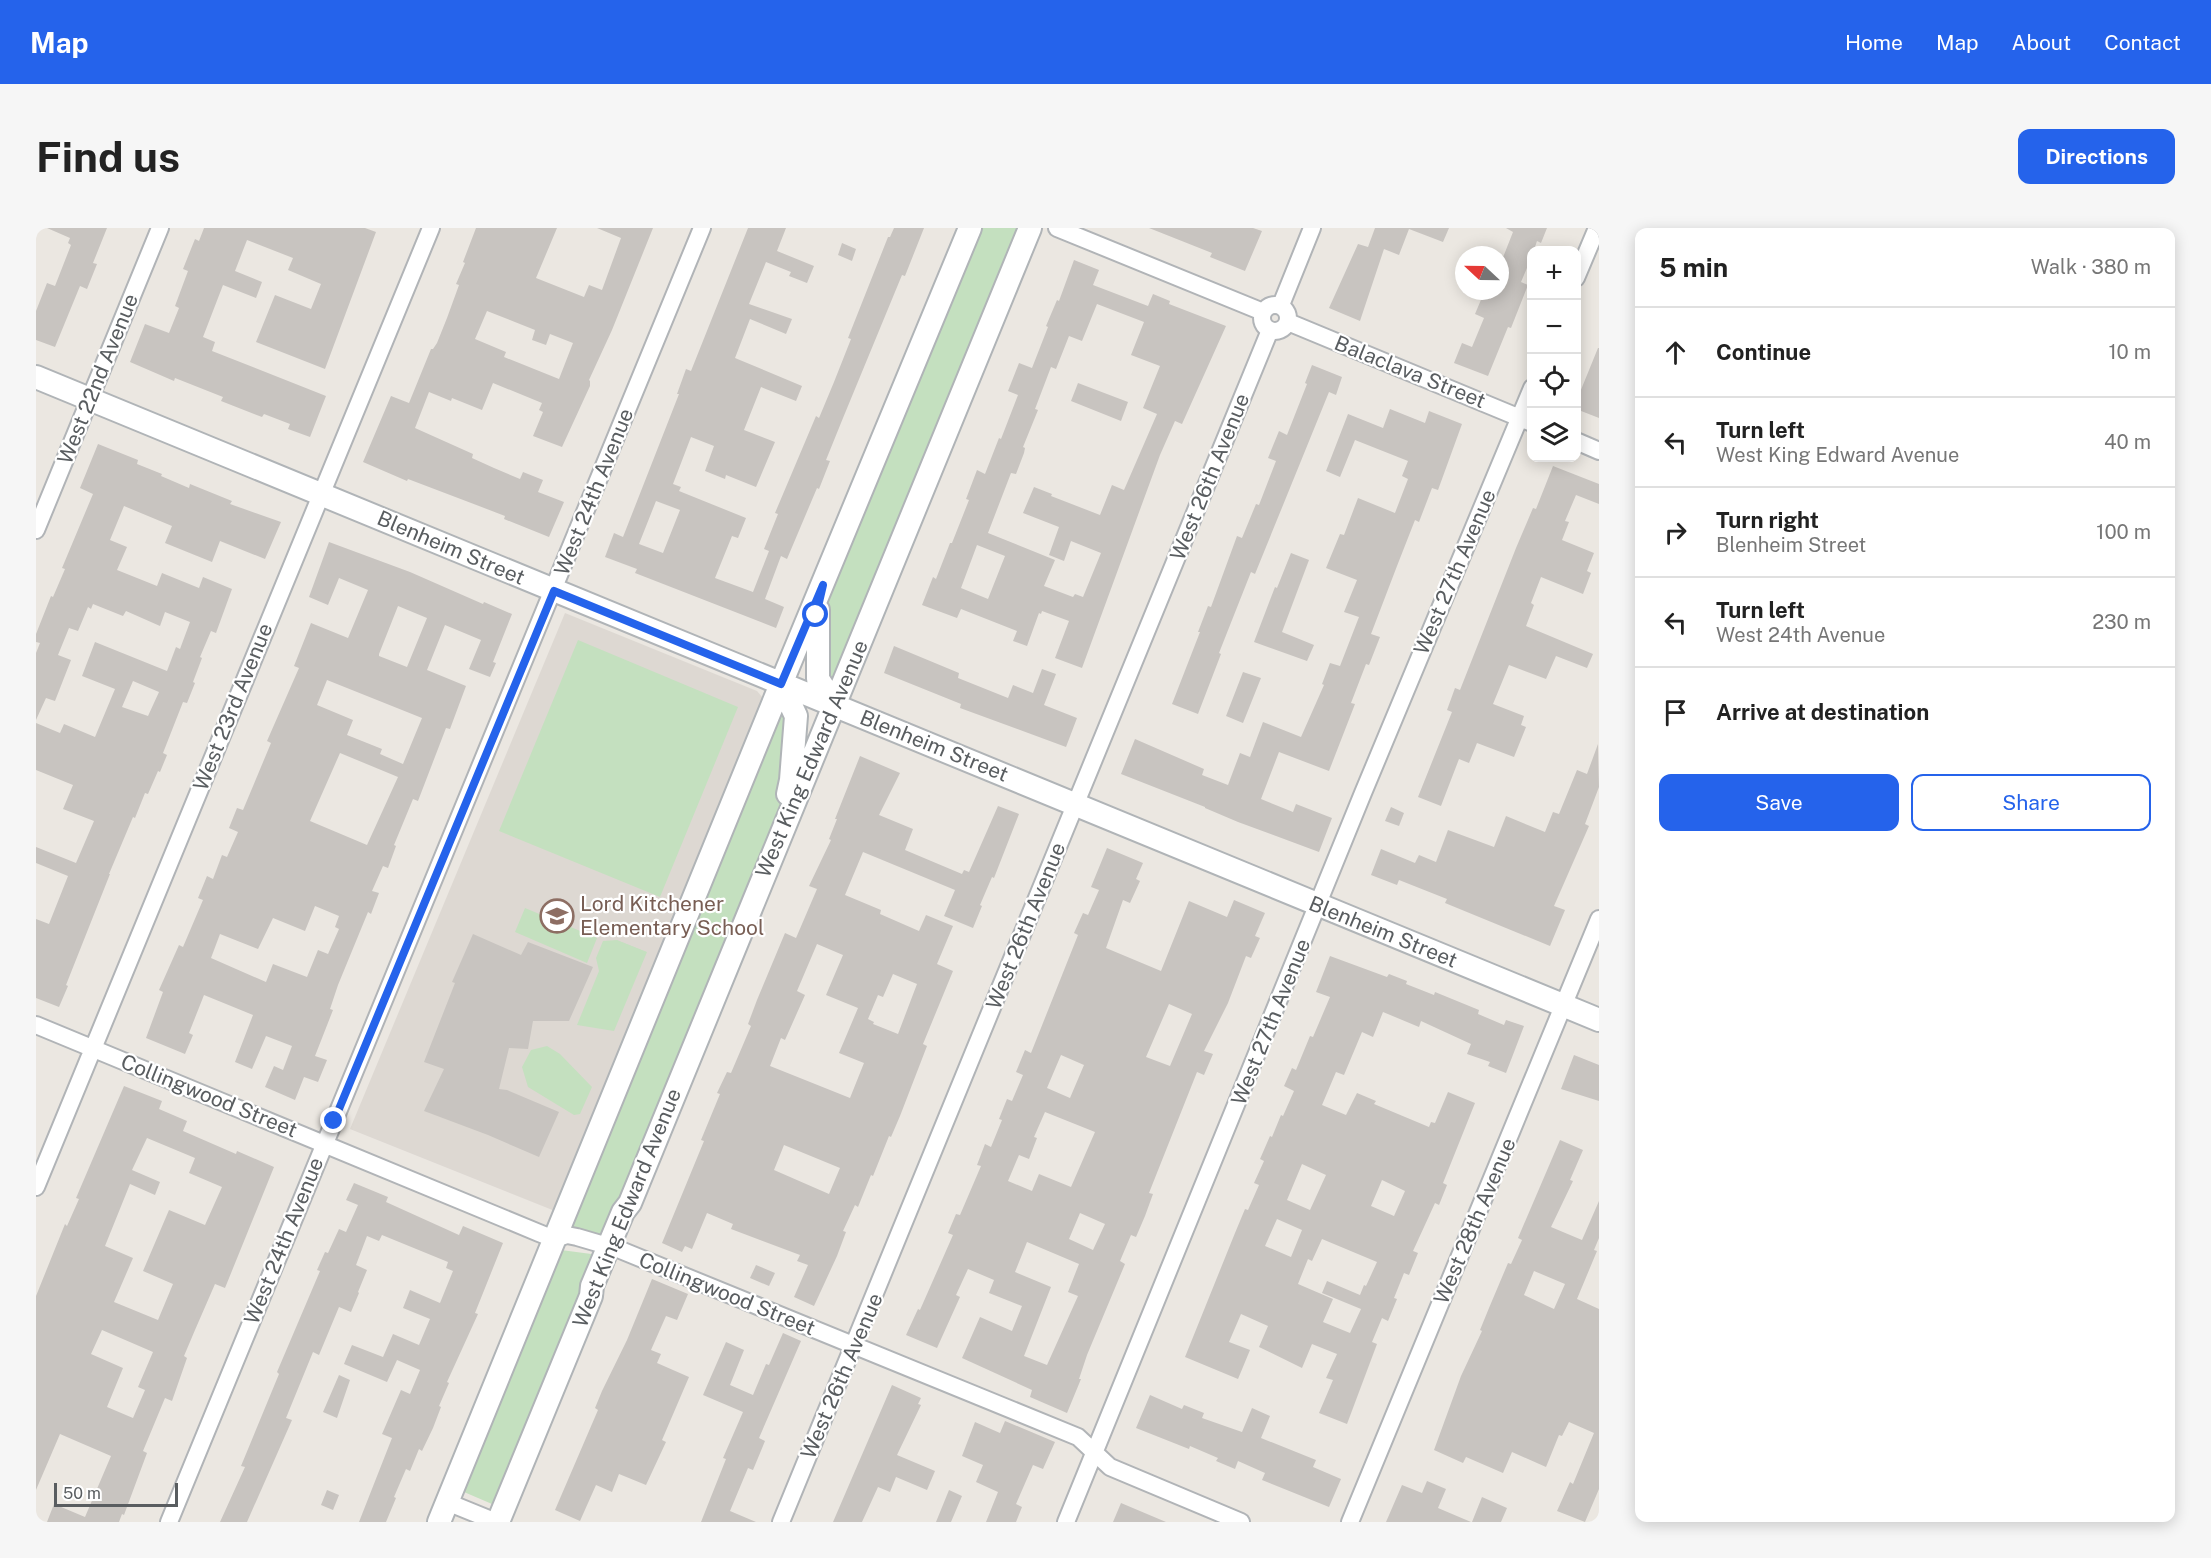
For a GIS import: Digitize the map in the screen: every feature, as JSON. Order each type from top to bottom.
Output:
[{"type":"main road","points":[[443,1512],[970,228]]},
{"type":"main road","name":"West King Edward Avenue","points":[[497,1522],[591,1296],[592,1286],[623,1212],[630,1203],[1030,228]]},
{"type":"main road","name":"Blenheim Street","points":[[36,377],[1075,805],[1198,853],[1319,906],[1599,1020]]},
{"type":"main road","points":[[823,585],[816,615],[818,679],[835,705]]},
{"type":"main road","points":[[777,843],[791,780],[797,722],[781,684]]},
{"type":"street","name":"West 22nd Avenue","points":[[36,530],[160,228]]},
{"type":"street","name":"West 23rd Avenue","points":[[36,1187],[431,228]]},
{"type":"street","name":"West 24th Avenue","points":[[169,1522],[702,228]]},
{"type":"street","points":[[1057,228],[1263,312]]},
{"type":"street","points":[[1281,305],[1312,228]]},
{"type":"street","points":[[1581,266],[1597,228]]},
{"type":"street","points":[[1281,305],[1289,314],[1288,322],[1279,331],[1270,330],[1264,325],[1263,312],[1269,306],[1281,305]]},
{"type":"street","name":"Balaclava Street","points":[[1288,322],[1525,420]]},
{"type":"street","name":"West 26th Avenue","points":[[781,1522],[1270,330]]},
{"type":"street","name":"West 27th Avenue","points":[[1066,1522],[1363,794],[1525,420]]},
{"type":"street","points":[[1581,443],[1599,451]]},
{"type":"street","name":"West 28th Avenue","points":[[1350,1522],[1599,919]]},
{"type":"street","name":"Collingwood Street","points":[[36,1025],[554,1239],[567,1235],[609,1246],[1078,1437],[1110,1467],[1241,1522]]},
{"type":"street","points":[[443,1512],[497,1522]]},
{"type":"shaded area","name":"Lord Kitchener Elementary School","points":[[565,613],[757,691],[763,698],[555,1211],[350,1129]]},
{"type":"green space","points":[[980,228],[1021,228],[836,682],[822,677],[823,613],[832,586]]},
{"type":"green space","points":[[578,640],[738,707],[660,897],[499,831]]},
{"type":"green space","points":[[782,714],[791,717],[786,789],[766,849],[611,1223],[597,1236],[588,1236],[569,1229],[779,716]]},
{"type":"green space","points":[[525,908],[597,938],[587,963],[515,932]]},
{"type":"green space","points":[[617,940],[647,952],[614,1031],[577,1025],[599,971],[596,958],[603,941]]},
{"type":"green space","points":[[547,1046],[560,1054],[592,1087],[580,1114],[574,1115],[528,1087],[522,1067],[531,1050]]},
{"type":"green space","points":[[561,1250],[599,1255],[496,1500],[492,1504],[464,1492],[463,1487]]},
{"type":"building","points":[[47,228],[107,228],[93,263],[97,264],[87,289],[80,286],[55,347],[36,340],[36,311],[47,283],[55,286],[71,245],[68,243],[70,238]]},
{"type":"building","points":[[204,228],[365,228],[376,232],[325,369],[256,342],[275,295],[311,309],[321,284],[288,270],[293,258],[247,240],[235,271],[262,282],[256,298],[223,285],[203,337],[215,342],[212,351],[326,396],[310,437],[288,429],[290,424],[264,414],[262,417],[221,401],[223,397],[175,378],[174,381],[130,362],[145,324],[169,333],[179,308],[175,306],[188,271],[183,269],[195,239],[199,241]]},
{"type":"building","points":[[476,228],[557,228],[536,278],[584,297],[589,285],[602,290],[621,238],[597,228],[653,228],[589,380],[590,386],[562,447],[533,436],[543,412],[539,410],[542,403],[493,383],[482,410],[429,392],[415,428],[473,454],[472,458],[520,479],[523,472],[543,480],[538,492],[564,502],[549,537],[504,519],[505,516],[408,479],[407,481],[363,462],[391,396],[409,403],[431,349],[437,343],[447,318],[459,285],[456,284],[465,263],[463,262]],"holes":[[[487,311],[535,330],[532,340],[546,345],[550,334],[573,343],[559,379],[504,357],[506,352],[475,339]]]},
{"type":"building","points":[[748,228],[786,228],[777,251],[814,266],[807,283],[789,276],[791,272],[766,262],[749,304],[792,319],[786,334],[750,319],[735,358],[802,386],[796,401],[761,387],[744,430],[775,442],[756,487],[726,475],[725,479],[705,471],[714,446],[691,437],[673,484],[681,487],[679,491],[746,518],[738,538],[732,536],[715,578],[753,592],[769,551],[764,549],[778,514],[775,513],[816,416],[819,418],[834,382],[851,339],[848,338],[888,237],[894,228],[924,228],[905,276],[902,275],[826,460],[830,461],[819,489],[817,488],[787,559],[781,556],[765,599],[784,607],[776,628],[635,573],[637,569],[605,557],[614,533],[623,537],[679,394],[677,394],[686,369],[691,371]],"holes":[[[656,501],[680,510],[663,553],[639,544]]]},
{"type":"building","points":[[1149,228],[1253,228],[1262,231],[1245,271],[1210,257],[1212,253]]},
{"type":"building","points":[[1375,228],[1449,228],[1443,242],[1409,229],[1399,255],[1384,249],[1360,321],[1329,308],[1358,244],[1368,247]]},
{"type":"building","points":[[1506,228],[1547,228],[1541,243],[1537,241],[1535,246],[1527,246],[1527,268],[1521,282],[1527,285],[1527,288],[1488,376],[1454,363],[1462,343],[1472,347],[1484,318],[1475,314],[1481,300],[1509,300],[1507,246],[1513,232]]},
{"type":"building","points":[[842,243],[856,249],[852,261],[838,255]]},
{"type":"building","points":[[1074,260],[1099,270],[1093,285],[1148,306],[1153,294],[1170,301],[1169,304],[1226,326],[1182,424],[1175,421],[1160,455],[1082,668],[1055,658],[1069,621],[1042,611],[1041,614],[1039,613],[1027,646],[1013,641],[1017,631],[961,609],[957,618],[922,605],[933,577],[936,579],[950,543],[952,543],[969,500],[966,499],[977,470],[985,474],[999,438],[1001,439],[1018,395],[1008,391],[1019,363],[1032,368],[1048,327],[1046,326],[1057,300],[1059,301]],"holes":[[[1097,304],[1144,322],[1131,355],[1160,366],[1143,408],[1157,414],[1124,490],[1112,485],[1100,515],[1034,487],[1023,513],[1059,527],[1049,555],[1064,561],[1071,541],[1101,553],[1083,597],[1075,594],[1073,597],[1044,586],[1055,560],[988,533],[1011,473],[1016,474],[1024,453],[1025,448],[1023,447],[1038,410],[1035,409],[1051,367],[1056,369],[1069,336],[1082,341]],[[977,545],[1005,556],[988,599],[961,588]]]},
{"type":"building","points":[[1599,348],[1599,418],[1581,411],[1581,390]]},
{"type":"building","points":[[1312,365],[1342,377],[1336,395],[1329,392],[1255,574],[1251,572],[1198,714],[1172,704],[1237,536],[1242,538],[1256,504],[1259,505],[1276,461],[1268,458],[1279,431],[1287,435]]},
{"type":"building","points":[[1078,383],[1128,402],[1121,421],[1071,401]]},
{"type":"building","points":[[1390,409],[1425,423],[1429,411],[1462,424],[1438,490],[1432,488],[1419,522],[1415,520],[1397,566],[1371,634],[1380,637],[1369,665],[1366,664],[1351,703],[1355,704],[1329,771],[1279,752],[1261,799],[1293,812],[1296,804],[1332,818],[1319,852],[1121,774],[1135,739],[1204,769],[1202,775],[1228,785],[1240,753],[1250,757],[1263,722],[1301,737],[1324,685],[1322,684],[1330,663],[1340,666],[1359,617],[1344,612],[1357,580],[1326,568],[1340,534],[1344,535],[1358,498],[1395,513],[1408,479],[1402,476],[1408,461],[1355,440],[1340,477],[1326,471],[1348,414],[1383,428]]},
{"type":"building","points":[[98,444],[138,460],[137,464],[189,488],[190,484],[232,501],[230,504],[281,522],[265,559],[220,541],[212,562],[165,543],[172,526],[124,506],[110,540],[127,547],[117,570],[157,586],[162,573],[199,588],[203,577],[232,589],[216,633],[211,631],[200,657],[202,658],[193,682],[195,683],[187,703],[183,702],[163,753],[167,755],[160,772],[158,771],[148,794],[145,793],[135,818],[133,817],[109,874],[59,1007],[36,998],[36,919],[49,924],[68,876],[36,863],[36,847],[76,863],[94,821],[63,809],[73,785],[36,770],[36,723],[60,733],[64,724],[95,737],[115,689],[82,676],[95,642],[167,671],[176,647],[180,649],[190,622],[165,612],[160,626],[126,611],[123,616],[93,604],[91,609],[88,607],[78,631],[69,628],[58,655],[71,660],[55,701],[46,698],[36,720],[36,653],[40,643],[36,642],[36,634],[65,569],[62,568],[93,494],[80,488]],"holes":[[[133,681],[159,692],[148,716],[122,707]]]},
{"type":"building","points":[[1553,466],[1599,484],[1599,504],[1576,495],[1565,521],[1569,522],[1562,540],[1594,553],[1587,571],[1591,573],[1583,594],[1541,577],[1531,603],[1534,605],[1526,626],[1593,654],[1587,668],[1556,656],[1546,679],[1509,665],[1493,704],[1524,716],[1521,725],[1526,727],[1514,757],[1477,743],[1469,763],[1459,759],[1441,806],[1418,797],[1452,712],[1447,710],[1455,688],[1460,690],[1516,548],[1533,508],[1536,509]]},
{"type":"building","points":[[329,542],[512,614],[493,662],[496,663],[490,677],[469,669],[481,640],[445,625],[427,670],[466,686],[450,729],[446,728],[418,801],[413,799],[394,845],[396,846],[388,868],[383,866],[372,891],[379,893],[371,914],[368,912],[338,985],[330,1009],[333,1010],[315,1056],[327,1060],[318,1082],[304,1077],[295,1100],[265,1087],[274,1066],[283,1070],[292,1046],[266,1036],[252,1069],[235,1062],[253,1015],[204,995],[189,1033],[193,1035],[185,1054],[146,1038],[163,992],[159,990],[179,945],[183,947],[203,900],[198,898],[207,876],[213,879],[222,855],[227,857],[238,832],[229,828],[237,808],[243,810],[271,743],[267,741],[299,668],[294,666],[311,623],[348,638],[368,590],[339,578],[328,605],[309,597]],"holes":[[[398,606],[427,618],[407,667],[379,656]],[[327,680],[422,718],[403,764],[380,754],[382,749],[347,735],[353,720],[317,705]],[[340,753],[398,777],[367,845],[310,821]],[[315,906],[339,916],[335,927],[339,929],[328,954],[318,950],[307,977],[273,964],[266,982],[211,958],[220,934],[258,949],[273,918],[305,931]]]},
{"type":"building","points":[[1291,553],[1309,560],[1282,632],[1314,645],[1307,661],[1254,642]]},
{"type":"building","points":[[894,646],[959,673],[958,678],[1008,698],[1013,685],[1033,693],[1042,669],[1056,674],[1044,705],[1077,718],[1066,747],[960,708],[961,704],[884,673]]},
{"type":"building","points":[[1243,672],[1261,678],[1243,723],[1226,716]]},
{"type":"building","points":[[1598,744],[1599,787],[1585,824],[1589,826],[1554,906],[1565,910],[1550,946],[1445,903],[1447,899],[1399,880],[1397,885],[1371,875],[1381,849],[1415,863],[1419,855],[1436,862],[1448,830],[1494,847],[1506,816],[1545,832],[1553,812],[1559,814],[1577,770],[1587,774]]},
{"type":"building","points":[[860,756],[900,773],[879,815],[913,829],[905,850],[962,874],[964,870],[969,872],[998,806],[1019,814],[994,878],[992,877],[980,905],[982,906],[973,928],[944,916],[955,890],[863,852],[845,895],[881,910],[880,914],[919,931],[926,915],[953,926],[937,964],[953,971],[923,1044],[927,1046],[900,1116],[858,1207],[855,1205],[843,1231],[846,1232],[837,1256],[814,1306],[794,1297],[808,1265],[797,1261],[800,1255],[731,1229],[733,1224],[707,1213],[692,1249],[685,1246],[682,1252],[662,1243],[704,1141],[701,1140],[720,1094],[717,1093],[727,1072],[731,1073],[751,1026],[748,1024],[785,933],[796,938],[817,889],[809,886],[831,840],[829,839],[837,819],[835,819]],"holes":[[[817,944],[843,955],[826,995],[858,1008],[839,1053],[864,1063],[850,1098],[770,1066],[781,1038],[785,1040],[805,995],[797,991]],[[893,974],[917,984],[898,1034],[873,1024],[874,1022],[868,1019],[878,995],[883,997]],[[784,1145],[840,1168],[829,1194],[774,1170]]]},
{"type":"building","points":[[1391,807],[1404,813],[1399,826],[1385,821]]},
{"type":"building","points":[[1107,848],[1143,863],[1136,879],[1140,881],[1130,903],[1123,900],[1106,948],[1161,971],[1189,901],[1227,917],[1234,900],[1265,913],[1255,936],[1260,938],[1251,958],[1246,956],[1228,1003],[1204,1051],[1213,1054],[1204,1075],[1197,1072],[1149,1193],[1153,1194],[1145,1216],[1136,1237],[1131,1235],[1120,1261],[1125,1264],[1087,1355],[1079,1379],[1081,1379],[1067,1413],[1030,1397],[1032,1390],[962,1358],[980,1317],[1012,1331],[1022,1306],[989,1293],[994,1280],[968,1269],[956,1295],[960,1297],[937,1348],[906,1335],[918,1309],[920,1310],[953,1235],[948,1233],[956,1214],[960,1215],[981,1166],[977,1165],[985,1144],[991,1147],[1002,1120],[999,1119],[1007,1099],[1012,1101],[1023,1075],[1016,1072],[1025,1050],[1031,1053],[1078,935],[1074,933],[1083,913],[1088,915],[1099,890],[1091,887]],"holes":[[[1169,1004],[1192,1014],[1170,1066],[1146,1057]],[[1061,1055],[1084,1065],[1070,1098],[1047,1088]],[[1045,1112],[1095,1132],[1071,1187],[1039,1174],[1032,1191],[1008,1181],[1019,1155],[1029,1159],[1037,1138],[1034,1137]],[[1080,1213],[1105,1224],[1093,1250],[1069,1239]],[[1027,1242],[1079,1264],[1068,1292],[1078,1296],[1047,1365],[1024,1356],[1051,1287],[1015,1272]]]},
{"type":"building","points":[[473,934],[521,955],[528,942],[593,967],[569,1021],[533,1021],[528,1049],[509,1048],[499,1089],[507,1090],[559,1112],[539,1157],[424,1111],[444,1069],[424,1062],[455,983],[452,982]]},
{"type":"building","points":[[1330,956],[1387,977],[1389,974],[1407,981],[1406,984],[1434,995],[1435,992],[1479,1010],[1478,1014],[1504,1025],[1506,1020],[1524,1026],[1506,1073],[1488,1066],[1490,1062],[1467,1054],[1471,1044],[1421,1021],[1419,1027],[1383,1012],[1373,1037],[1362,1032],[1344,1075],[1336,1072],[1322,1105],[1346,1115],[1357,1093],[1376,1101],[1374,1104],[1429,1127],[1431,1122],[1435,1123],[1448,1092],[1475,1103],[1443,1183],[1447,1185],[1439,1205],[1435,1203],[1413,1251],[1418,1253],[1409,1275],[1404,1273],[1388,1321],[1382,1318],[1372,1342],[1377,1344],[1347,1424],[1319,1413],[1333,1380],[1326,1378],[1337,1354],[1312,1344],[1302,1368],[1259,1347],[1268,1326],[1241,1314],[1229,1342],[1250,1350],[1238,1379],[1185,1357],[1245,1209],[1248,1210],[1259,1185],[1254,1183],[1264,1161],[1260,1159],[1294,1091],[1284,1086],[1292,1068],[1296,1070],[1330,997],[1316,992]],"holes":[[[1302,1164],[1326,1175],[1310,1210],[1287,1200]],[[1382,1180],[1405,1191],[1394,1216],[1371,1206]],[[1277,1219],[1302,1230],[1291,1257],[1265,1246]],[[1322,1239],[1377,1262],[1360,1295],[1327,1281],[1322,1293],[1361,1309],[1350,1333],[1323,1322],[1333,1299],[1298,1284],[1308,1259],[1312,1261]]]},
{"type":"building","points":[[1574,1055],[1599,1065],[1599,1101],[1561,1089]]},
{"type":"building","points":[[124,1086],[162,1101],[159,1109],[187,1121],[183,1131],[236,1154],[237,1151],[274,1167],[225,1288],[215,1284],[184,1356],[187,1358],[172,1401],[165,1398],[143,1451],[147,1453],[124,1515],[122,1514],[119,1522],[47,1522],[54,1504],[85,1517],[111,1456],[60,1434],[36,1490],[36,1296],[65,1224],[67,1226],[79,1199],[76,1198]],"holes":[[[147,1138],[195,1158],[189,1173],[222,1187],[205,1225],[169,1210],[143,1271],[173,1284],[158,1320],[114,1302],[133,1258],[105,1246],[130,1184],[155,1195],[160,1182],[132,1170]],[[102,1330],[153,1352],[138,1387],[145,1390],[133,1418],[107,1407],[123,1368],[91,1354]]]},
{"type":"building","points":[[1560,1140],[1583,1150],[1570,1180],[1573,1181],[1551,1227],[1582,1240],[1599,1201],[1599,1238],[1594,1250],[1597,1251],[1577,1299],[1599,1309],[1599,1489],[1585,1522],[1557,1511],[1570,1482],[1573,1484],[1594,1433],[1569,1422],[1562,1436],[1559,1435],[1546,1467],[1512,1452],[1503,1473],[1466,1457],[1463,1463],[1434,1450],[1489,1308],[1508,1263],[1511,1264],[1522,1240],[1518,1238]],"holes":[[[1534,1271],[1565,1284],[1554,1309],[1524,1295]]]},
{"type":"building","points":[[354,1183],[388,1197],[386,1202],[459,1235],[463,1226],[503,1243],[475,1313],[478,1314],[447,1382],[449,1383],[433,1428],[422,1451],[419,1449],[410,1471],[406,1469],[386,1522],[359,1522],[392,1438],[382,1434],[401,1390],[410,1394],[420,1370],[397,1360],[387,1382],[344,1364],[352,1345],[383,1357],[393,1334],[419,1345],[430,1319],[403,1308],[410,1290],[440,1303],[453,1271],[446,1268],[448,1262],[382,1235],[379,1241],[367,1236],[356,1265],[367,1270],[359,1293],[351,1312],[339,1307],[319,1355],[313,1352],[286,1418],[292,1420],[247,1522],[220,1522],[245,1467],[241,1466],[279,1374],[277,1372],[320,1271],[317,1270],[339,1229],[346,1232],[358,1205],[346,1200]]},
{"type":"building","points":[[756,1265],[775,1273],[769,1286],[750,1278]]},
{"type":"building","points":[[652,1279],[688,1294],[677,1320],[666,1316],[651,1350],[661,1354],[657,1363],[689,1377],[662,1440],[666,1442],[646,1485],[619,1474],[612,1492],[596,1485],[580,1521],[555,1510],[598,1410],[595,1408],[602,1391],[627,1340]]},
{"type":"building","points":[[783,1333],[801,1341],[759,1438],[765,1441],[753,1470],[748,1468],[730,1511],[756,1522],[701,1522],[726,1459],[723,1458],[743,1412],[703,1395],[726,1342],[744,1350],[730,1385],[753,1395],[766,1364],[769,1365]]},
{"type":"building","points":[[339,1375],[350,1380],[337,1418],[323,1412]]},
{"type":"building","points":[[892,1385],[921,1398],[918,1404],[921,1405],[897,1455],[935,1471],[927,1490],[896,1477],[890,1492],[878,1487],[862,1522],[833,1522]]},
{"type":"building","points":[[1150,1395],[1182,1409],[1184,1405],[1204,1413],[1202,1418],[1242,1432],[1252,1408],[1270,1416],[1261,1438],[1316,1460],[1313,1467],[1341,1479],[1329,1507],[1262,1480],[1265,1473],[1238,1461],[1235,1469],[1216,1461],[1218,1458],[1190,1446],[1189,1449],[1136,1428]]},
{"type":"building","points":[[1005,1421],[1055,1442],[1043,1469],[1033,1465],[1016,1504],[1022,1507],[1016,1522],[986,1522],[998,1492],[976,1482],[983,1465],[962,1456],[975,1422],[1000,1433]]},
{"type":"building","points":[[1427,1481],[1446,1489],[1438,1508],[1471,1522],[1386,1522],[1402,1485],[1422,1493]]},
{"type":"building","points":[[327,1490],[339,1495],[333,1510],[321,1505]]},
{"type":"building","points":[[949,1490],[962,1496],[951,1522],[936,1522]]},
{"type":"building","points":[[1482,1497],[1507,1508],[1501,1522],[1472,1522]]},
{"type":"building","points":[[1121,1503],[1166,1522],[1113,1522]]},
{"type":"place","name":"Lord Kitchener Elementary School","points":[[557,916]]},
{"type":"route","points":[[334,1121],[554,591],[781,684],[823,585],[816,615]]}]
